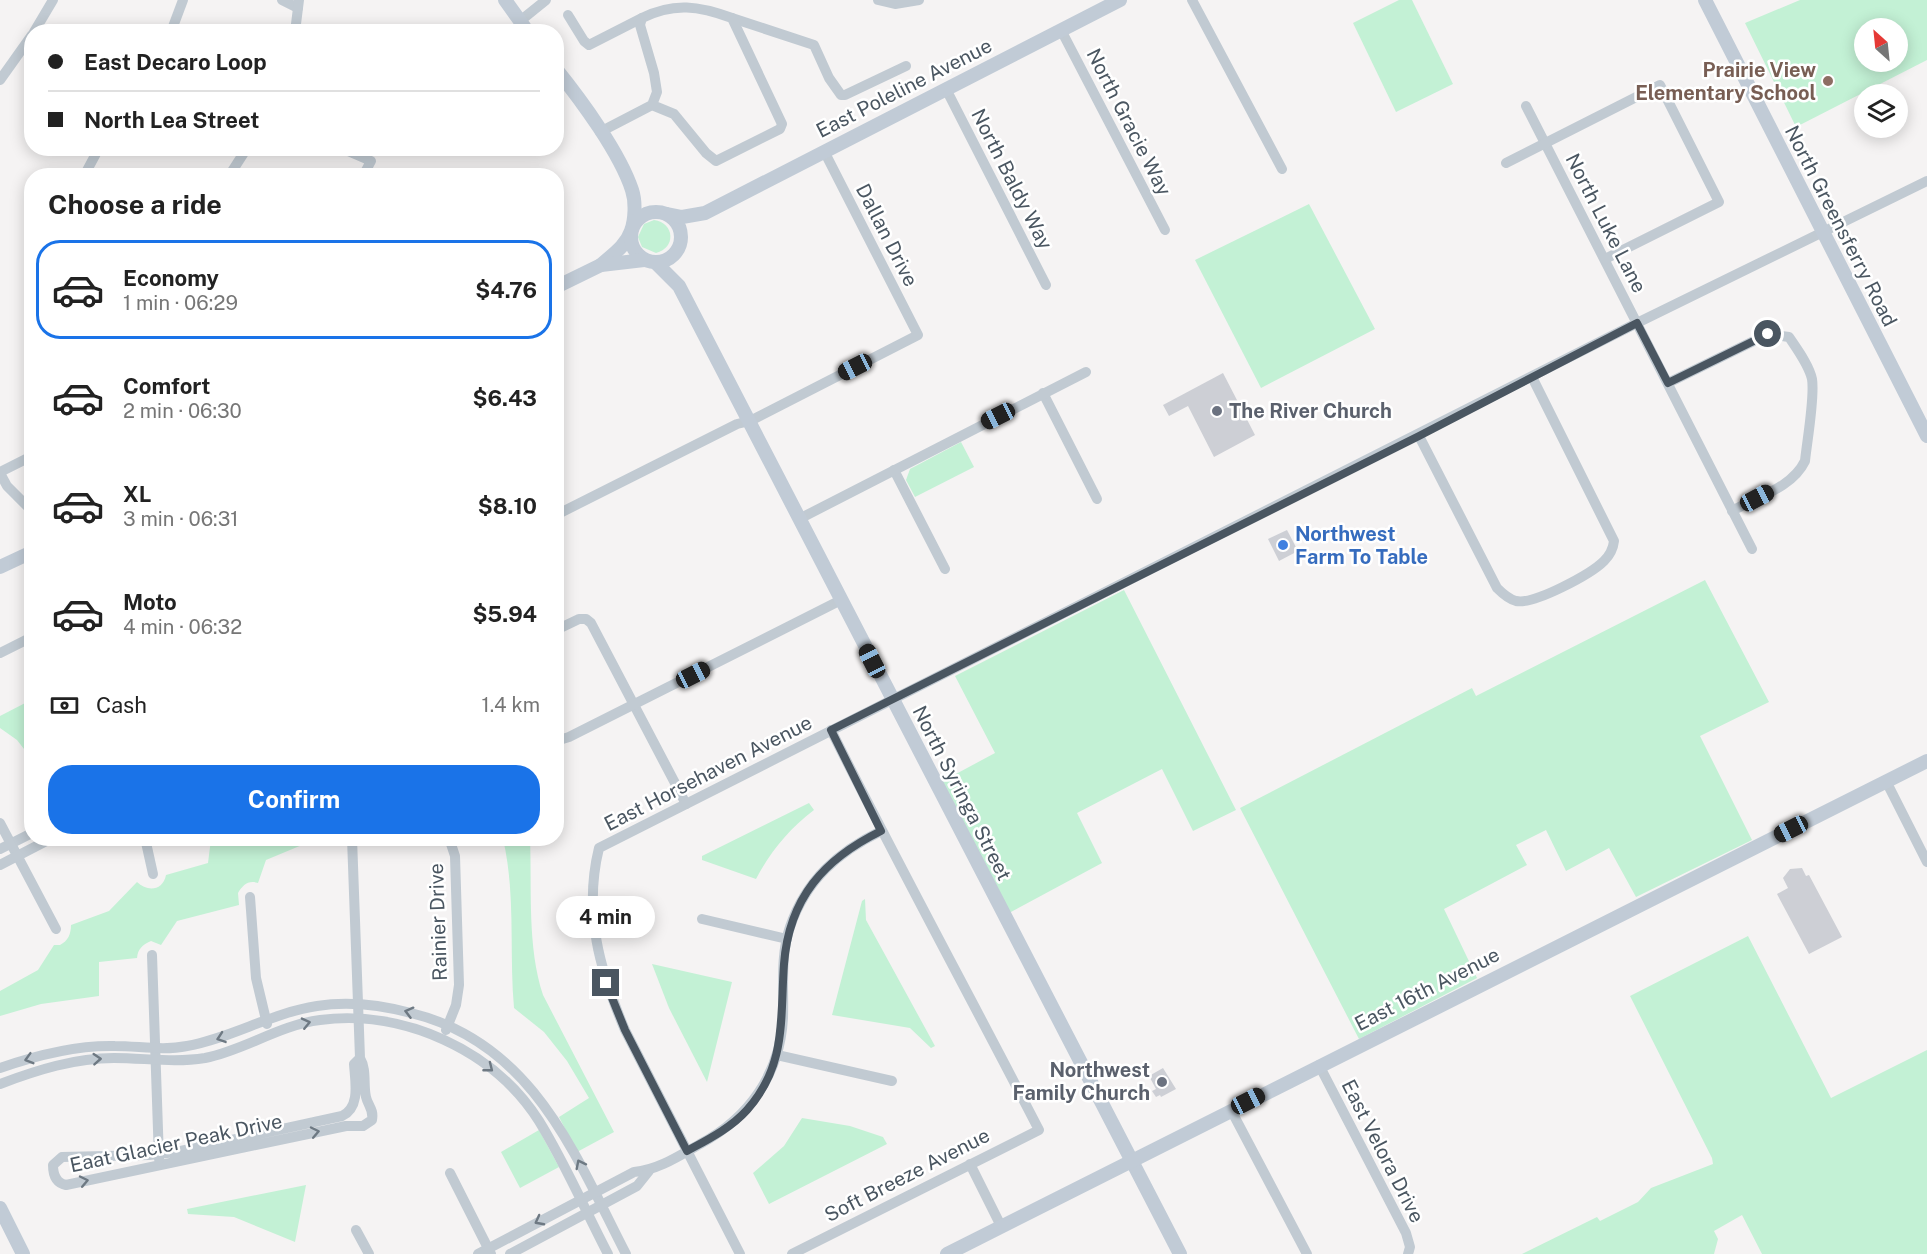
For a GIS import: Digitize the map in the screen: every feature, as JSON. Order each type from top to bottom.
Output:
[{"type":"street","points":[[38,24],[53,0]]},
{"type":"street","points":[[174,24],[183,0]]},
{"type":"street","points":[[282,0],[298,4],[296,24]]},
{"type":"street","points":[[505,0],[523,24]]},
{"type":"street","points":[[526,24],[546,0]]},
{"type":"street","points":[[878,0],[895,2],[919,0]]},
{"type":"street","name":"East Poleline Avenue","points":[[663,213],[682,216],[705,213],[1120,0]]},
{"type":"street","points":[[1192,0],[1282,169]]},
{"type":"street","name":"North Greensferry Road","points":[[1705,0],[1822,233],[1922,413],[1927,436]]},
{"type":"street","points":[[568,15],[584,41],[589,45],[667,7],[694,8],[732,18],[814,45],[829,78],[841,94],[845,95],[906,66]]},
{"type":"street","points":[[600,132],[652,105],[657,92],[640,25],[642,18]]},
{"type":"street","points":[[652,105],[674,114],[711,159],[716,161],[780,129],[782,124],[732,18]]},
{"type":"street","name":"North Gracie Way","points":[[1061,30],[1165,230]]},
{"type":"street","points":[[0,80],[24,46]]},
{"type":"street","points":[[564,80],[600,132],[633,192],[679,226],[678,249],[668,260],[601,265]]},
{"type":"street","points":[[1506,163],[1660,85],[1719,202],[1605,259]]},
{"type":"street","name":"North Baldy Way","points":[[946,89],[1046,285]]},
{"type":"street","name":"North Luke Lane","points":[[1526,106],[1752,549]]},
{"type":"street","name":"Dallan Drive","points":[[750,421],[918,335],[824,151]]},
{"type":"street","points":[[359,156],[370,161],[367,168]]},
{"type":"street","name":"East Horsehaven Avenue","points":[[687,1151],[625,1030],[602,972],[593,930],[592,900],[599,848],[1419,436],[1637,323],[1927,181]]},
{"type":"street","points":[[633,192],[632,244],[650,261]]},
{"type":"street","points":[[564,284],[601,265],[627,240],[644,215],[663,213]]},
{"type":"street","name":"East Poleline Avenue","points":[[678,249],[685,235],[705,213]]},
{"type":"street","name":"North Syringa Street","points":[[678,249],[679,286]]},
{"type":"street","name":"North Syringa Street","points":[[650,261],[679,286],[1180,1254]]},
{"type":"street","points":[[1668,383],[1768,334],[1789,337],[1808,369],[1812,380],[1811,393],[1805,461],[1800,471],[1792,480],[1732,511]]},
{"type":"street","points":[[801,518],[1086,372]]},
{"type":"street","points":[[1419,436],[1492,580],[1504,594],[1516,601],[1522,601],[1551,592],[1578,578],[1602,563],[1613,549],[1614,541],[1532,377]]},
{"type":"street","points":[[1043,393],[1097,499]]},
{"type":"street","points":[[564,511],[737,424],[750,421]]},
{"type":"street","points":[[24,460],[0,473],[11,492],[24,504]]},
{"type":"street","points":[[894,470],[945,569]]},
{"type":"street","points":[[0,567],[24,556]]},
{"type":"street","points":[[564,737],[634,705],[841,600]]},
{"type":"street","points":[[564,626],[586,618],[594,629],[686,804]]},
{"type":"street","points":[[0,653],[24,641]]},
{"type":"street","points":[[510,1254],[637,1186],[649,1171],[724,1130],[746,1112],[769,1077],[777,1055],[783,1017],[787,939],[799,904],[823,870],[844,851],[881,831],[831,730]]},
{"type":"street","name":"East 16th Avenue","points":[[947,1254],[1927,761]]},
{"type":"street","points":[[1886,782],[1924,849],[1927,862]]},
{"type":"street","points":[[0,823],[56,929]]},
{"type":"street","name":"Soft Breeze Avenue","points":[[792,1254],[1039,1130],[881,831]]},
{"type":"street","points":[[0,849],[24,836]]},
{"type":"street","points":[[0,866],[37,846]]},
{"type":"street","points":[[147,846],[153,874]]},
{"type":"street","points":[[352,846],[360,1059]]},
{"type":"street","name":"Rainier Drive","points":[[443,1039],[456,1005],[459,985],[455,855],[452,846]]},
{"type":"street","points":[[250,897],[256,978],[270,1033]]},
{"type":"street","points":[[702,919],[787,939]]},
{"type":"street","points":[[152,955],[159,1159]]},
{"type":"street","points":[[0,1068],[28,1058],[91,1047],[184,1047],[219,1039],[265,1020],[317,1005],[359,1004],[416,1014],[448,1026],[496,1053],[532,1087],[567,1139],[626,1254]]},
{"type":"street","points":[[0,1084],[37,1070],[84,1060],[115,1058],[182,1061],[213,1056],[270,1033],[318,1020],[360,1017],[384,1020],[443,1039],[489,1068],[523,1100],[539,1121],[608,1254]]},
{"type":"street","points":[[777,1055],[892,1081]]},
{"type":"street","name":"Eaat Glacier Peak Drive","points":[[360,1059],[354,1064],[355,1104],[342,1116],[159,1159],[66,1185],[57,1180],[53,1173],[53,1165],[62,1158],[159,1159],[346,1126],[363,1126],[372,1120],[372,1110],[366,1099],[363,1064],[360,1059]]},
{"type":"street","name":"East Velora Drive","points":[[1319,1065],[1406,1233],[1410,1248],[1408,1254]]},
{"type":"street","points":[[1230,1110],[1307,1254]]},
{"type":"street","points":[[687,1151],[740,1254]]},
{"type":"street","points":[[970,1164],[1001,1226]]},
{"type":"street","points":[[450,1173],[486,1252],[579,1199],[634,1172],[649,1171]]},
{"type":"street","points":[[1,1214],[23,1254]]},
{"type":"street","points":[[356,1230],[369,1254]]},
{"type":"green space","points":[[1399,0],[1412,0],[1453,84],[1396,112],[1353,23]]},
{"type":"green space","name":"Prairie View Elementary School","points":[[1800,0],[1927,0],[1927,60],[1908,70],[1908,18],[1854,18],[1854,72],[1904,72],[1880,84],[1854,84],[1854,97],[1796,127],[1745,23]]},
{"type":"green space","points":[[1309,204],[1375,329],[1261,388],[1195,260]]},
{"type":"green space","points":[[654,220],[666,226],[670,236],[667,246],[656,253],[642,247],[638,237],[644,224]]},
{"type":"green space","points":[[961,442],[974,467],[915,497],[906,480],[910,469]]},
{"type":"green space","points":[[1705,580],[1769,702],[1700,736],[1752,840],[1636,897],[1609,848],[1566,871],[1546,830],[1516,845],[1527,865],[1444,909],[1477,978],[1359,1039],[1240,808],[1472,688],[1476,696]]},
{"type":"green space","points":[[1124,590],[1236,810],[1193,831],[1162,769],[1077,813],[1102,863],[1009,913],[941,782],[995,753],[955,676]]},
{"type":"green space","points":[[24,704],[24,749],[17,740],[0,728],[0,716]]},
{"type":"green space","points":[[809,803],[814,810],[781,842],[756,879],[702,860],[702,856]]},
{"type":"green space","points":[[210,846],[300,846],[266,860],[258,883],[246,884],[238,893],[239,905],[177,921],[161,945],[151,941],[139,950],[137,958],[99,962],[99,996],[41,1004],[0,1016],[0,991],[38,970],[54,945],[60,945],[67,939],[71,925],[109,911],[137,882],[145,887],[158,887],[166,875],[208,863]]},
{"type":"green space","points":[[504,846],[530,846],[532,938],[543,995],[614,1132],[577,1152],[559,1117],[589,1098],[567,1061],[544,1032],[514,1008],[511,902]]},
{"type":"green space","points":[[865,899],[866,920],[935,1046],[931,1048],[910,1028],[832,1015],[862,901]]},
{"type":"green space","points":[[1748,936],[1831,1098],[1927,1050],[1927,1254],[1762,1254],[1742,1215],[1714,1231],[1718,1239],[1714,1254],[1522,1254],[1597,1217],[1600,1221],[1638,1202],[1651,1188],[1713,1164],[1630,996]]},
{"type":"green space","points":[[652,964],[732,982],[707,1082],[669,1008]]},
{"type":"green space","points":[[802,1118],[850,1126],[883,1137],[887,1144],[769,1204],[753,1173],[784,1146]]},
{"type":"green space","points":[[539,1130],[559,1167],[520,1188],[501,1152]]},
{"type":"green space","points":[[306,1185],[295,1242],[234,1217],[188,1214],[187,1209]]},
{"type":"building","name":"The River Church","points":[[1223,373],[1255,435],[1214,457],[1188,406],[1169,416],[1163,405]]},
{"type":"building","name":"Northwest Farm To Table","points":[[1287,530],[1298,551],[1279,561],[1268,539]]},
{"type":"building","points":[[1802,868],[1806,876],[1809,875],[1842,937],[1809,954],[1777,894],[1788,888],[1783,878],[1790,869]]},
{"type":"building","name":"Northwest Family Church","points":[[1163,1068],[1176,1089],[1161,1097],[1160,1095],[1156,1097],[1152,1091],[1156,1089],[1149,1076]]},
{"type":"place","name":"Prairie View Elementary School","points":[[1828,81]]},
{"type":"place","name":"The River Church","points":[[1217,411]]},
{"type":"place","name":"Northwest Farm To Table","points":[[1283,545]]},
{"type":"place","name":"Northwest Family Church","points":[[1162,1082]]},
{"type":"route","points":[[606,983],[625,1030],[687,1151],[708,1140],[746,1112],[769,1077],[781,1036],[786,946],[799,904],[823,870],[844,851],[881,831],[831,730],[1419,436],[1637,323],[1668,383],[1768,334]]}]
